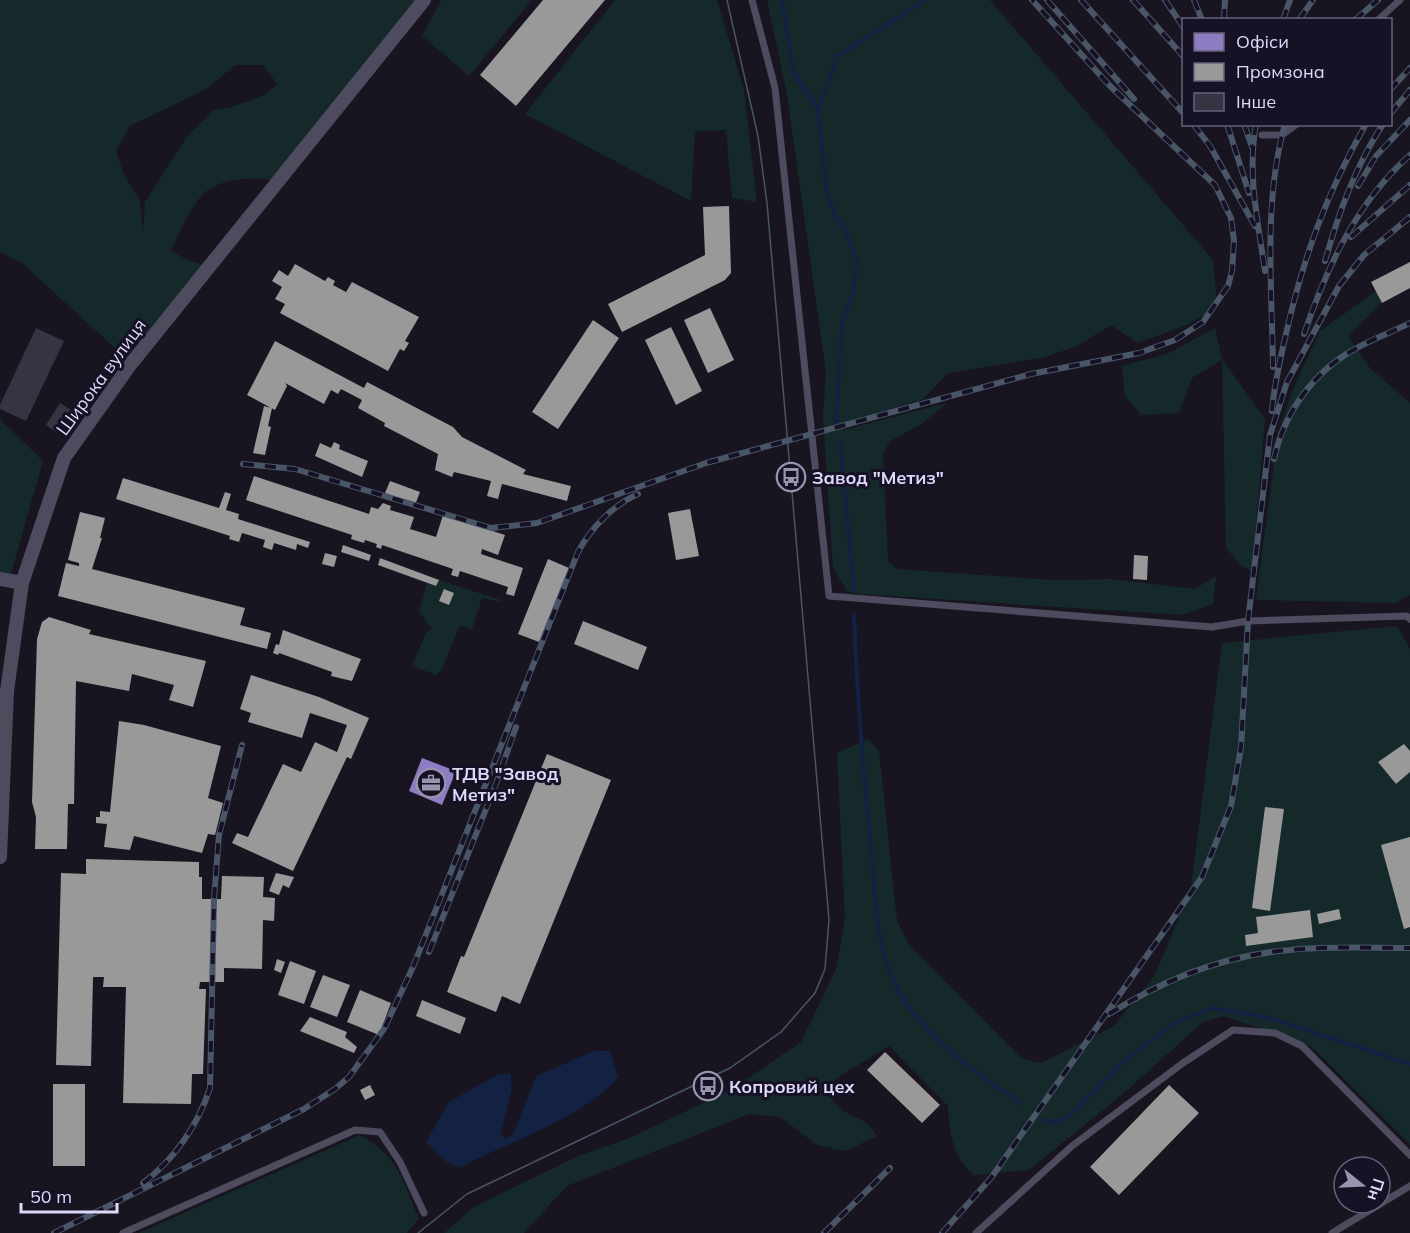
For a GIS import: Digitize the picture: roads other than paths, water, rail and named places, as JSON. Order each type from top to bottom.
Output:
[{"type":"street","name":"Широка вулиця","points":[[0,857],[7,691],[22,583],[64,458],[130,364],[424,0]]},
{"type":"street","points":[[0,579],[22,583]]},
{"type":"lane","points":[[752,0],[775,88],[829,596],[1212,627],[1248,621],[1409,616]]},
{"type":"lane","points":[[1380,18],[1400,0]]},
{"type":"lane","points":[[1262,135],[1282,135],[1294,126]]},
{"type":"lane","points":[[976,1233],[1072,1146],[1183,1063],[1233,1030],[1275,1033],[1302,1046],[1410,1155]]},
{"type":"lane","points":[[123,1233],[355,1130],[380,1132],[400,1162],[424,1214]]},
{"type":"lane","points":[[1332,1233],[1410,1186]]},
{"type":"water","points":[[594,1051],[610,1051],[618,1077],[604,1091],[566,1117],[459,1168],[447,1162],[426,1142],[449,1102],[497,1075],[510,1073],[512,1087],[501,1134],[506,1140],[514,1132],[536,1076]]},
{"type":"waterway","points":[[782,0],[794,74],[818,109]]},
{"type":"waterway","points":[[836,424],[842,324],[853,293],[857,261],[847,234],[835,215],[827,194],[818,109],[838,56],[925,0]]},
{"type":"waterway","points":[[840,440],[854,590]]},
{"type":"waterway","points":[[854,615],[875,899],[879,933],[888,967],[905,1001],[933,1035],[967,1065],[1021,1104]]},
{"type":"waterway","points":[[1043,1120],[1057,1123],[1071,1114],[1124,1061],[1176,1022],[1212,1008],[1267,1017],[1410,1064]]},
{"type":"tram line","points":[[418,1233],[467,1194],[730,1068],[781,1032],[815,993],[825,969],[829,920],[767,203],[758,136],[727,0]]},
{"type":"railway","points":[[243,464],[295,469],[491,528],[537,523],[706,463],[1031,374],[1139,353],[1175,340],[1203,322],[1228,286],[1232,271],[1234,241],[1231,218],[1215,185],[1110,86],[1032,0]]},
{"type":"railway","points":[[1047,0],[1134,99]]},
{"type":"railway","points":[[1081,0],[1182,112]]},
{"type":"railway","points":[[1133,0],[1182,55]]},
{"type":"railway","points":[[1165,0],[1182,25]]},
{"type":"railway","points":[[1194,0],[1201,18]]},
{"type":"railway","points":[[1224,18],[1225,0]]},
{"type":"railway","points":[[1284,18],[1290,0]]},
{"type":"railway","points":[[1300,18],[1313,0]]},
{"type":"railway","points":[[1357,18],[1378,0]]},
{"type":"railway","points":[[1392,88],[1410,68]]},
{"type":"railway","points":[[1392,112],[1410,90]]},
{"type":"railway","points":[[1358,186],[1376,156],[1410,120]]},
{"type":"railway","points":[[1195,126],[1210,146],[1255,226]]},
{"type":"railway","points":[[1228,126],[1249,193]]},
{"type":"railway","points":[[1245,126],[1252,147]]},
{"type":"railway","points":[[1256,126],[1253,180],[1265,271]]},
{"type":"railway","points":[[1273,367],[1271,214],[1278,154],[1285,126]]},
{"type":"railway","points":[[1272,411],[1284,344],[1308,252],[1339,175],[1365,126]]},
{"type":"railway","points":[[1325,261],[1349,190],[1382,126]]},
{"type":"railway","points":[[1304,334],[1345,237],[1374,194],[1410,155]]},
{"type":"railway","points":[[1351,237],[1410,185]]},
{"type":"railway","points":[[942,1233],[991,1178],[1202,877],[1231,806],[1241,747],[1248,621],[1270,435],[1287,382],[1339,286],[1364,255],[1410,217]]},
{"type":"railway","points":[[1274,459],[1293,410],[1302,395],[1326,369],[1355,349],[1410,323]]},
{"type":"railway","points":[[54,1233],[304,1109],[349,1077],[384,1029],[413,967],[578,552],[589,534],[604,518],[620,504],[638,494]]},
{"type":"railway","points":[[429,952],[496,784],[516,727]]},
{"type":"railway","points":[[143,1183],[165,1164],[184,1141],[199,1115],[210,1088],[214,899],[219,835],[242,745]]},
{"type":"railway","points":[[1109,1014],[1173,980],[1218,963],[1242,957],[1305,949],[1410,948]]},
{"type":"railway","points":[[824,1233],[890,1168]]},
{"type":"place","name":"Завод \"Метиз\"","points":[[791,477]]},
{"type":"place","name":"ТДВ \"Завод Метиз\"","points":[[431,783]]},
{"type":"place","name":"Копровий цех","points":[[708,1086]]}]
